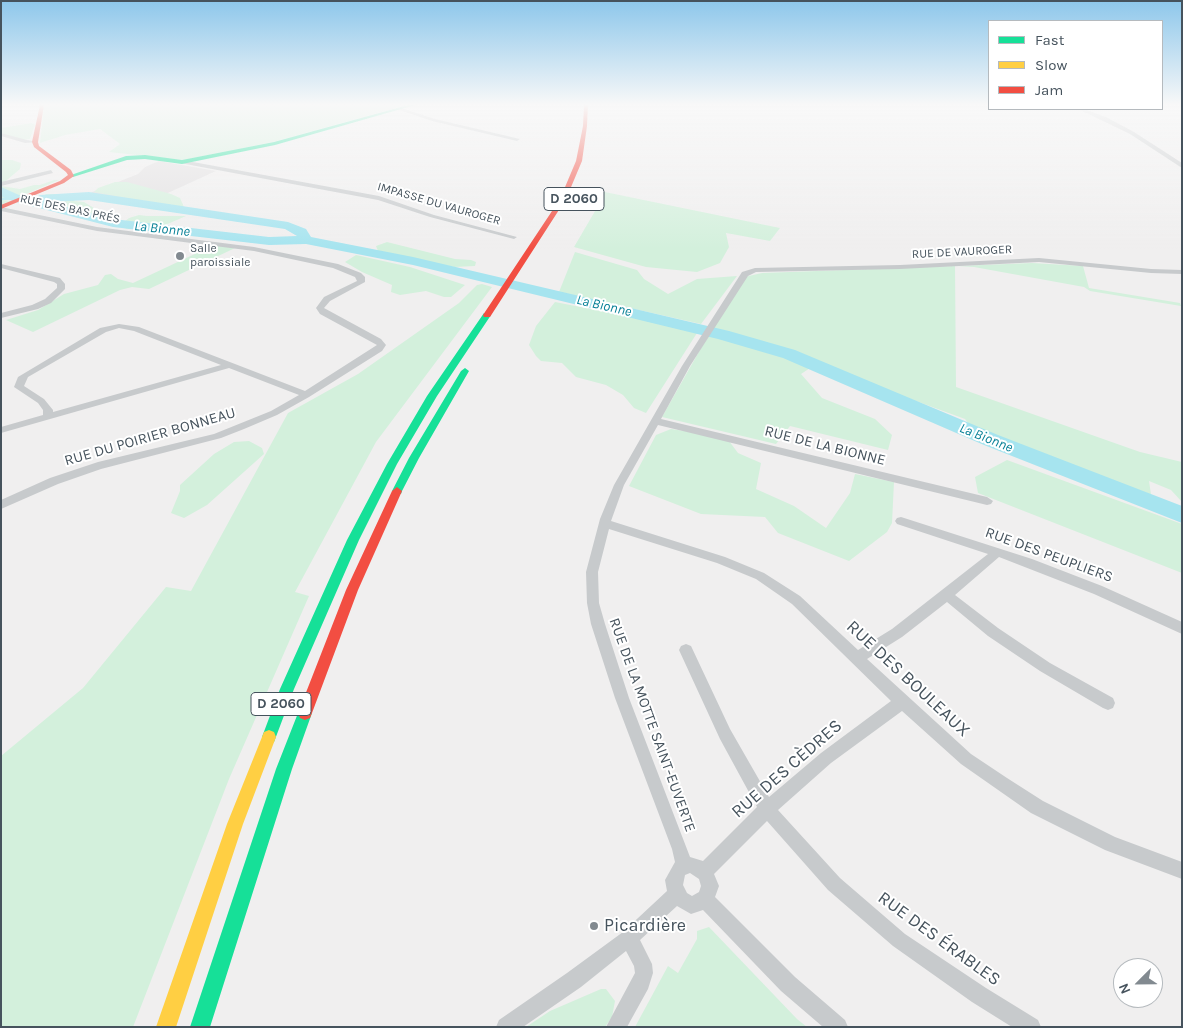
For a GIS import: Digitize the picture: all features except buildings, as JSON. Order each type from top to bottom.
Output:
[{"type":"main road","points":[[43,153],[60,172]]},
{"type":"main road","points":[[1,208],[29,196],[60,172],[126,158],[146,157],[182,162],[226,153]]},
{"type":"main road","name":"D 2060","points":[[166,1027],[235,824],[287,689],[353,540],[392,464],[440,383],[550,221],[573,178],[580,153]]},
{"type":"main road","name":"D 2060","points":[[553,236],[575,198],[588,165],[590,153]]},
{"type":"main road","name":"D 2060","points":[[200,1027],[284,769],[334,634],[386,514],[414,458],[472,360]]},
{"type":"street","points":[[1162,153],[1182,166]]},
{"type":"street","name":"IMPASSE DU VAUROGER","points":[[182,162],[379,198],[432,216],[514,237]]},
{"type":"street","points":[[1,184],[60,172]]},
{"type":"street","name":"RUE DES BAS PRÉS","points":[[1,208],[84,226],[254,249],[319,262],[358,275],[360,282],[327,299],[320,308],[323,312],[378,341],[382,345],[379,349],[306,395]]},
{"type":"street","name":"RUE DE VAUROGER","points":[[745,274],[755,270],[900,267],[1039,260],[1152,271],[1182,272]]},
{"type":"street","points":[[1,266],[57,280],[61,284],[61,289],[48,301],[35,307],[1,316]]},
{"type":"street","name":"RUE DE LA MOTTE SAINT-EUVERTE","points":[[684,866],[680,849],[622,698],[598,624],[593,603],[592,572],[613,497],[707,331],[745,274]]},
{"type":"street","points":[[47,418],[48,410],[41,401],[19,387],[22,379],[26,374],[103,330],[112,327],[128,326],[306,395]]},
{"type":"street","points":[[1,430],[230,365]]},
{"type":"street","name":"RUE DU POIRIER BONNEAU","points":[[1,505],[54,481],[98,466],[217,436],[241,428],[274,413],[306,395]]},
{"type":"street","name":"RUE DE LA BIONNE","points":[[656,421],[987,501]]},
{"type":"street","name":"RUE DES PEUPLIERS","points":[[901,521],[1028,562],[1098,590],[1182,628]]},
{"type":"street","name":"RUE DES BOULEAUX","points":[[606,523],[721,560],[760,576],[796,600],[902,702],[966,759],[1037,807],[1110,844],[1182,871]]},
{"type":"street","points":[[857,658],[897,633],[947,595],[958,584],[990,560],[996,552]]},
{"type":"street","points":[[947,595],[993,632],[1045,667],[1108,703]]},
{"type":"street","name":"RUE DES ÉRABLES","points":[[686,650],[725,734],[767,809],[834,884],[899,940],[978,995],[1031,1027]]},
{"type":"street","name":"RUE DES CÈDRES","points":[[704,872],[767,809],[826,758],[902,702]]},
{"type":"street","points":[[684,866],[696,866],[704,872],[710,886],[705,899],[692,905],[681,899],[677,894],[674,880],[676,874],[684,866]]},
{"type":"street","points":[[506,1027],[574,980],[629,938],[677,894]]},
{"type":"street","points":[[705,899],[788,984],[838,1027]]},
{"type":"street","points":[[616,1027],[642,982],[644,973],[643,964],[629,938]]},
{"type":"shaded area","points":[[159,161],[216,171],[146,203],[90,193],[138,174],[145,167]]},
{"type":"green space","points":[[118,153],[218,153],[183,160]]},
{"type":"green space","points":[[1,160],[12,160],[21,163],[20,169],[1,185]]},
{"type":"green space","points":[[59,180],[12,200],[3,200],[12,201],[1,206],[1,186],[20,189]]},
{"type":"green space","points":[[115,182],[127,182],[171,194],[180,198],[184,207],[169,211],[149,209],[147,202],[94,192],[98,188]]},
{"type":"green space","points":[[600,191],[780,228],[770,241],[726,233],[729,247],[720,263],[697,272],[646,267],[574,247],[598,206]]},
{"type":"green space","points":[[46,194],[77,194],[74,201],[84,202],[104,214],[103,216],[90,219],[72,216],[33,204]]},
{"type":"green space","points":[[139,215],[186,216],[163,226],[127,229],[119,226],[129,218]]},
{"type":"green space","points":[[387,242],[455,259],[476,262],[475,266],[454,267],[378,251],[376,246]]},
{"type":"green space","points":[[214,245],[235,248],[149,289],[132,287],[120,290],[33,332],[6,320],[38,310],[64,294],[98,285],[105,275],[111,274],[118,279],[133,283]]},
{"type":"green space","points":[[575,252],[637,270],[644,279],[668,294],[697,279],[737,276],[701,324],[559,292]]},
{"type":"green space","points":[[356,255],[410,267],[465,285],[451,297],[444,297],[426,291],[400,295],[391,292],[392,285],[362,272],[345,262]]},
{"type":"green space","points":[[1032,263],[1083,266],[1089,288],[1180,303],[1181,306],[1090,291],[1084,287],[974,267],[958,266]]},
{"type":"green space","points":[[955,266],[956,387],[1140,452],[1182,462],[1182,502],[1171,490],[1149,481],[1152,501],[975,432],[965,419],[815,364],[712,330],[740,278],[762,273]]},
{"type":"green space","points":[[482,284],[492,287],[376,442],[295,592],[309,596],[229,779],[133,1027],[1,1027],[1,756],[83,688],[166,587],[191,591],[288,413],[358,374],[459,303],[477,285]]},
{"type":"green space","points":[[555,302],[631,317],[697,333],[646,413],[634,408],[623,395],[606,385],[576,377],[562,363],[541,361],[536,356],[529,345],[536,326]]},
{"type":"green space","points":[[709,334],[785,357],[810,368],[801,374],[822,398],[875,419],[892,435],[888,450],[790,426],[776,444],[662,417]]},
{"type":"green space","points":[[671,429],[726,437],[738,453],[761,463],[756,489],[794,506],[826,528],[850,493],[855,474],[894,482],[892,523],[887,532],[849,561],[778,533],[765,517],[701,514],[629,486],[656,435]]},
{"type":"green space","points":[[249,441],[262,448],[264,454],[207,505],[184,518],[171,513],[180,491],[180,485],[214,454],[234,442]]},
{"type":"green space","points":[[1007,460],[1182,524],[1182,573],[978,493],[975,477]]},
{"type":"green space","points":[[709,927],[797,1019],[807,1027],[635,1027],[668,966],[678,973],[697,939],[697,931]]},
{"type":"green space","points":[[601,989],[606,989],[615,1001],[612,1017],[605,1027],[526,1027],[550,1011]]},
{"type":"waterway","name":"La Bionne","points":[[1,191],[16,198],[113,223],[269,241],[306,240],[413,261],[723,335],[789,354],[991,440],[1182,515]]},
{"type":"waterway","points":[[40,199],[89,196],[224,216],[288,226],[301,232],[306,239]]},
{"type":"waterway","name":"La Bionne","points":[[1,199],[16,198]]},
{"type":"traffic: fast","points":[[71,176],[126,158],[145,157],[182,162],[226,153]]},
{"type":"traffic: fast","points":[[269,737],[287,689],[353,540],[392,464],[432,396],[487,315]]},
{"type":"traffic: fast","points":[[397,491],[465,371]]},
{"type":"traffic: fast","points":[[200,1027],[284,769],[305,713]]},
{"type":"traffic: slow","points":[[166,1027],[235,824],[269,737]]},
{"type":"traffic: jam","points":[[1,207],[62,182],[71,176],[69,171],[45,153]]},
{"type":"traffic: jam","points":[[487,315],[563,199],[579,161],[580,153]]},
{"type":"traffic: jam","points":[[305,713],[352,590],[397,491]]},
{"type":"place","name":"Salle paroissiale","points":[[180,256]]},
{"type":"place","name":"Picardière","points":[[594,926]]}]
